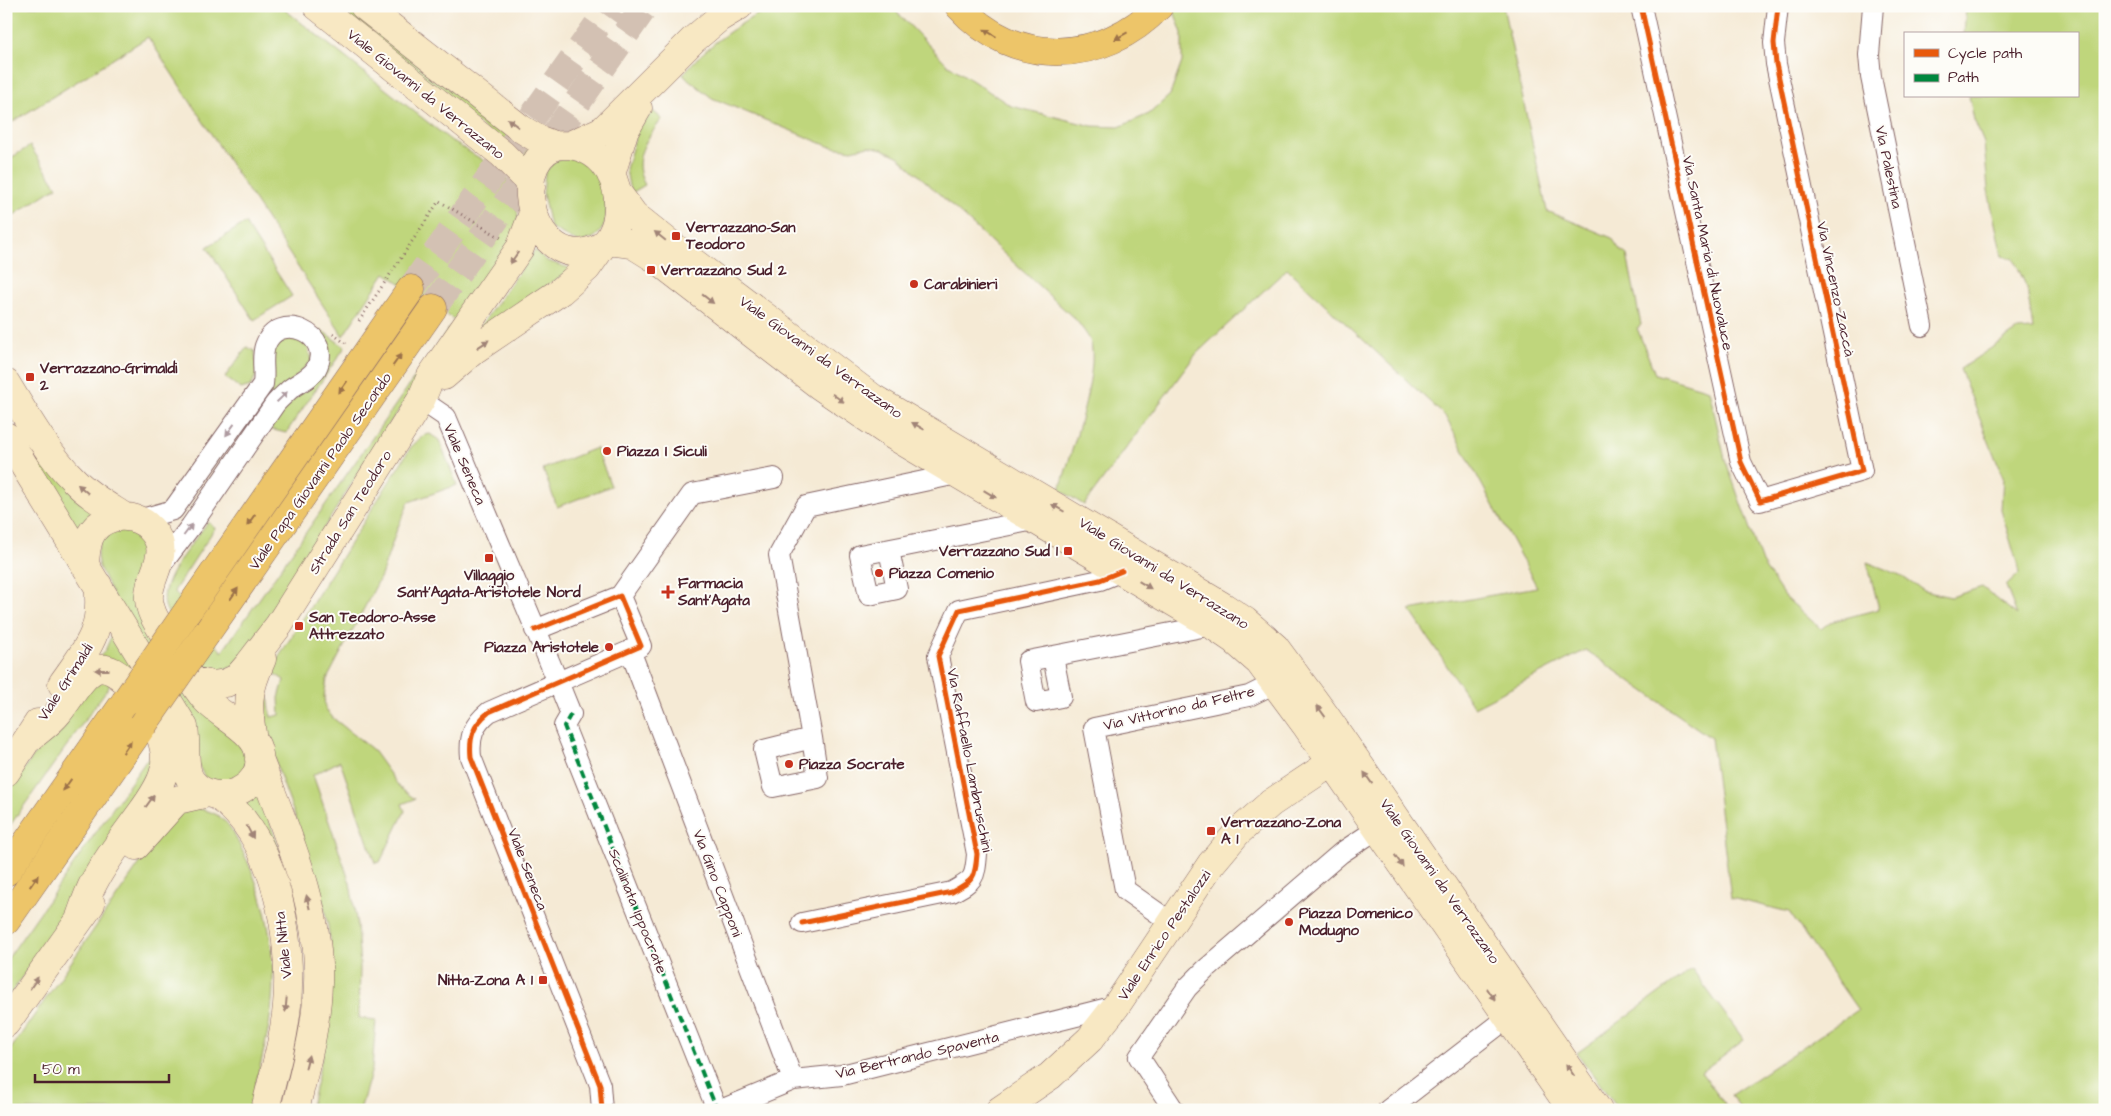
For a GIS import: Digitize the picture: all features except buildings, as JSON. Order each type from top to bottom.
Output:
[{"type":"main road","name":"Viale Giovanni da Verrazzano","points":[[316,6],[502,154],[517,168],[532,200]]},
{"type":"main road","points":[[364,6],[520,128],[538,139],[563,145],[582,146],[594,152],[604,161],[614,184]]},
{"type":"main road","points":[[667,65],[624,132],[614,184],[617,217],[604,244],[586,253],[571,253],[560,249],[546,238],[532,200],[533,169],[540,159],[563,145],[603,130],[667,65],[719,18],[740,6]]},
{"type":"main road","points":[[959,6],[968,16],[990,33],[1016,45],[1029,49],[1061,52],[1096,46],[1114,40],[1147,19],[1159,6]]},
{"type":"main road","name":"Viale Giovanni da Verrazzano","points":[[614,184],[634,215],[873,398],[1224,606],[1245,621],[1270,664],[1341,757],[1517,1011],[1572,1110]]},
{"type":"main road","name":"Strada San Teodoro","points":[[279,624],[421,400],[431,376],[520,248],[532,200]]},
{"type":"main road","name":"Viale Giovanni da Verrazzano","points":[[604,244],[632,244],[653,257],[820,386],[892,435],[1212,625],[1270,664],[1341,757],[1377,829],[1517,1011],[1598,1110]]},
{"type":"main road","name":"Strada San Teodoro","points":[[421,400],[452,368],[474,350],[562,291],[587,268],[604,244]]},
{"type":"main road","name":"Viale Papa Giovanni Paolo Secondo","points":[[6,872],[411,289]]},
{"type":"main road","name":"Viale Papa Giovanni Paolo Secondo","points":[[6,920],[433,308]]},
{"type":"main road","points":[[6,383],[35,430],[73,480],[92,496],[150,528],[157,538],[160,551],[158,568],[149,598],[153,616],[206,700],[256,749],[255,777],[240,791],[231,795],[213,795],[177,800],[126,858],[80,917],[6,1023]]},
{"type":"main road","name":"Viale Grimaldi","points":[[6,436],[92,574],[100,612],[97,629],[91,643],[47,706],[30,738],[6,772]]},
{"type":"main road","points":[[92,574],[86,544],[93,531],[102,522],[131,518]]},
{"type":"main road","name":"Viale Nitta","points":[[92,574],[184,726],[186,769],[191,782],[237,812],[246,824],[266,862],[281,912],[288,960],[287,1006],[280,1047],[265,1110]]},
{"type":"main road","points":[[194,681],[212,685],[226,683],[237,678],[279,624]]},
{"type":"main road","points":[[279,624],[254,678],[250,690],[248,710],[256,749],[303,880],[316,940],[318,981],[316,1012],[310,1049],[295,1110]]},
{"type":"main road","points":[[30,738],[57,714],[82,677],[89,672],[107,669],[116,672],[125,679],[138,694],[148,710],[164,747],[165,766],[158,790],[93,882],[80,917]]},
{"type":"main road","name":"Viale Enrico Pestalozzi","points":[[1000,1110],[1050,1076],[1090,1039],[1116,1006],[1211,864],[1237,833],[1271,803],[1341,757]]},
{"type":"street","name":"Via Santa Maria di Nuovaluce","points":[[1641,6],[1741,462],[1760,502]]},
{"type":"street","name":"Via Vincenzo Zaccà","points":[[1760,502],[1862,471],[1776,64],[1774,43],[1778,6]]},
{"type":"street","name":"Via Palestina","points":[[1873,6],[1869,55],[1871,77],[1922,326]]},
{"type":"street","points":[[131,518],[173,510],[263,384],[265,373],[264,347],[272,335],[277,331],[291,327],[304,330],[310,335],[318,346],[319,353],[319,360],[313,373],[275,404],[191,526],[158,568]]},
{"type":"street","name":"Viale Seneca","points":[[421,400],[446,417],[558,682],[489,712],[478,721],[471,734],[471,757],[600,1085],[602,1110]]},
{"type":"street","points":[[812,738],[779,555],[806,506],[957,474]]},
{"type":"street","points":[[535,630],[620,596],[692,494],[774,478]]},
{"type":"street","points":[[895,548],[1034,520]]},
{"type":"street","name":"Via Raffaello Lambruschini","points":[[802,923],[952,892],[970,882],[976,871],[977,854],[938,656],[959,610],[1100,580],[1122,571]]},
{"type":"street","points":[[558,682],[641,646],[620,596]]},
{"type":"street","points":[[1058,656],[1212,625]]},
{"type":"street","name":"Via Gino Capponi","points":[[630,650],[793,1080]]},
{"type":"street","name":"Via Vittorino da Feltre","points":[[1172,923],[1126,890],[1094,728],[1249,696],[1270,664]]},
{"type":"street","name":"Scalinata Ippocrate","points":[[558,682],[571,714],[564,726],[717,1110]]},
{"type":"street","points":[[1174,1110],[1139,1057],[1187,988],[1206,969],[1341,853],[1377,829]]},
{"type":"street","name":"Via Bertrando Spaventa","points":[[721,1110],[793,1080],[842,1074],[1116,1006]]},
{"type":"street","points":[[1388,1110],[1517,1011]]},
{"type":"path","points":[[356,326],[438,201],[505,240]]},
{"type":"path","points":[[345,343],[350,334]]},
{"type":"green space","points":[[6,6],[280,6],[453,142],[501,171],[516,192],[518,217],[512,248],[385,430],[239,664],[227,669],[220,671],[208,670],[167,612],[164,596],[167,585],[186,551],[208,522],[215,528],[174,591],[222,652],[455,320],[385,273],[343,336],[148,37],[6,126]]},
{"type":"green space","points":[[332,6],[349,6],[507,130],[536,148],[526,162]]},
{"type":"green space","points":[[774,6],[891,6],[947,64],[1011,106],[1092,126],[1119,127],[1149,114],[1170,95],[1182,62],[1182,33],[1172,6],[1503,6],[1547,211],[1612,238],[1620,250],[1627,255],[1641,325],[1637,328],[1655,374],[1709,390],[1725,459],[1762,563],[1784,596],[1821,629],[1830,622],[1879,609],[1867,562],[1900,575],[1923,591],[1951,597],[1982,587],[2017,615],[2006,586],[2020,573],[2001,510],[2003,477],[1960,369],[2018,330],[2033,329],[2027,288],[2014,259],[2002,256],[1988,190],[1984,143],[1974,120],[1969,98],[2078,98],[2078,32],[1964,32],[1966,6],[2105,6],[2105,1110],[1741,1110],[1731,1095],[1858,1010],[1789,912],[1731,898],[1711,738],[1586,650],[1474,707],[1410,610],[1537,587],[1445,416],[1287,269],[1196,354],[1084,505],[1060,490],[1088,392],[1091,371],[1092,354],[1090,340],[1077,321],[899,157],[883,149],[868,146],[852,150],[828,146],[712,98],[683,75],[712,45]]},
{"type":"green space","points":[[653,111],[662,119],[642,150],[639,167],[645,185],[633,192],[629,186],[626,169],[638,128]]},
{"type":"green space","points":[[30,146],[57,187],[6,220],[6,161]]},
{"type":"green space","points":[[568,156],[598,171],[606,204],[605,221],[602,228],[591,239],[579,243],[550,227],[543,194],[545,172],[556,160]]},
{"type":"green space","points":[[245,223],[292,296],[254,320],[207,247]]},
{"type":"green space","points":[[535,250],[547,261],[572,269],[474,335]]},
{"type":"green space","points":[[321,330],[345,347],[286,433],[270,429],[283,410],[300,394]]},
{"type":"green space","points":[[289,336],[307,342],[311,361],[260,414],[254,411],[276,342]]},
{"type":"green space","points":[[247,347],[255,351],[257,373],[251,386],[241,389],[225,377]]},
{"type":"green space","points":[[18,428],[95,510],[79,536],[16,431]]},
{"type":"green space","points":[[430,434],[439,440],[457,485],[409,502],[397,529],[381,576],[327,679],[324,696],[325,708],[333,718],[372,749],[400,788],[415,799],[402,804],[405,811],[380,862],[375,863],[340,761],[313,775],[350,883],[357,925],[360,967],[359,1018],[376,1020],[372,1069],[360,1110],[310,1110],[327,1031],[330,1005],[331,952],[322,899],[270,742],[264,695],[268,696],[271,717],[280,715],[279,698],[284,680],[270,671],[411,447],[424,435]]},
{"type":"green space","points":[[596,448],[611,486],[557,507],[543,469]]},
{"type":"green space","points":[[114,529],[136,532],[148,548],[140,583],[245,747],[246,769],[233,783],[206,780],[99,567],[97,557],[100,540]]},
{"type":"green space","points":[[112,634],[174,733],[179,786],[169,786],[169,745],[93,664],[105,651]]},
{"type":"green space","points":[[115,678],[6,831],[6,795],[84,684]]},
{"type":"green space","points":[[157,745],[152,793],[6,1000],[6,961]]},
{"type":"green space","points":[[259,789],[295,897],[295,903],[291,906],[240,804]]},
{"type":"green space","points":[[195,808],[206,810],[221,818],[231,829],[253,874],[266,916],[270,937],[273,981],[272,1003],[265,1046],[249,1110],[6,1110],[6,1056],[163,830],[174,816]]},
{"type":"green space","points":[[1692,969],[1744,1040],[1701,1072],[1729,1110],[1619,1110],[1577,1053]]},
{"type":"tunnel","points":[[411,289],[611,6]]},
{"type":"tunnel","points":[[433,308],[645,6]]},
{"type":"marked path","points":[[571,714],[564,726],[717,1110]]},
{"type":"cycle path","points":[[1641,6],[1741,462],[1760,501],[1862,471],[1776,64],[1774,43],[1778,6]]},
{"type":"cycle path","points":[[802,923],[952,892],[965,885],[972,878],[977,854],[938,656],[959,610],[1100,580],[1122,571]]},
{"type":"cycle path","points":[[535,630],[620,596],[641,646],[489,712],[479,722],[473,732],[471,743],[471,757],[600,1085],[602,1110]]},
{"type":"place","name":"Verrazzano-San Teodoro","points":[[676,236]]},
{"type":"place","name":"Verrazzano Sud 2","points":[[651,270]]},
{"type":"place","name":"Carabinieri","points":[[914,284]]},
{"type":"place","name":"Verrazzano-Grimaldi 2","points":[[30,377]]},
{"type":"place","name":"Piazza I Siculi","points":[[607,451]]},
{"type":"place","name":"Verrazzano Sud 1","points":[[1068,551]]},
{"type":"place","name":"Villaggio Sant'Agata-Aristotele Nord","points":[[489,558]]},
{"type":"place","name":"Piazza Comenio","points":[[879,573]]},
{"type":"place","name":"Farmacia Sant'Agata","points":[[668,592]]},
{"type":"place","name":"San Teodoro-Asse Attrezzato","points":[[299,626]]},
{"type":"place","name":"Piazza Aristotele","points":[[609,647]]},
{"type":"place","name":"Piazza Socrate","points":[[789,764]]},
{"type":"place","name":"Verrazzano-Zona A 1","points":[[1211,831]]},
{"type":"place","name":"Piazza Domenico Modugno","points":[[1289,922]]},
{"type":"place","name":"Nitta-Zona A 1","points":[[543,980]]}]
